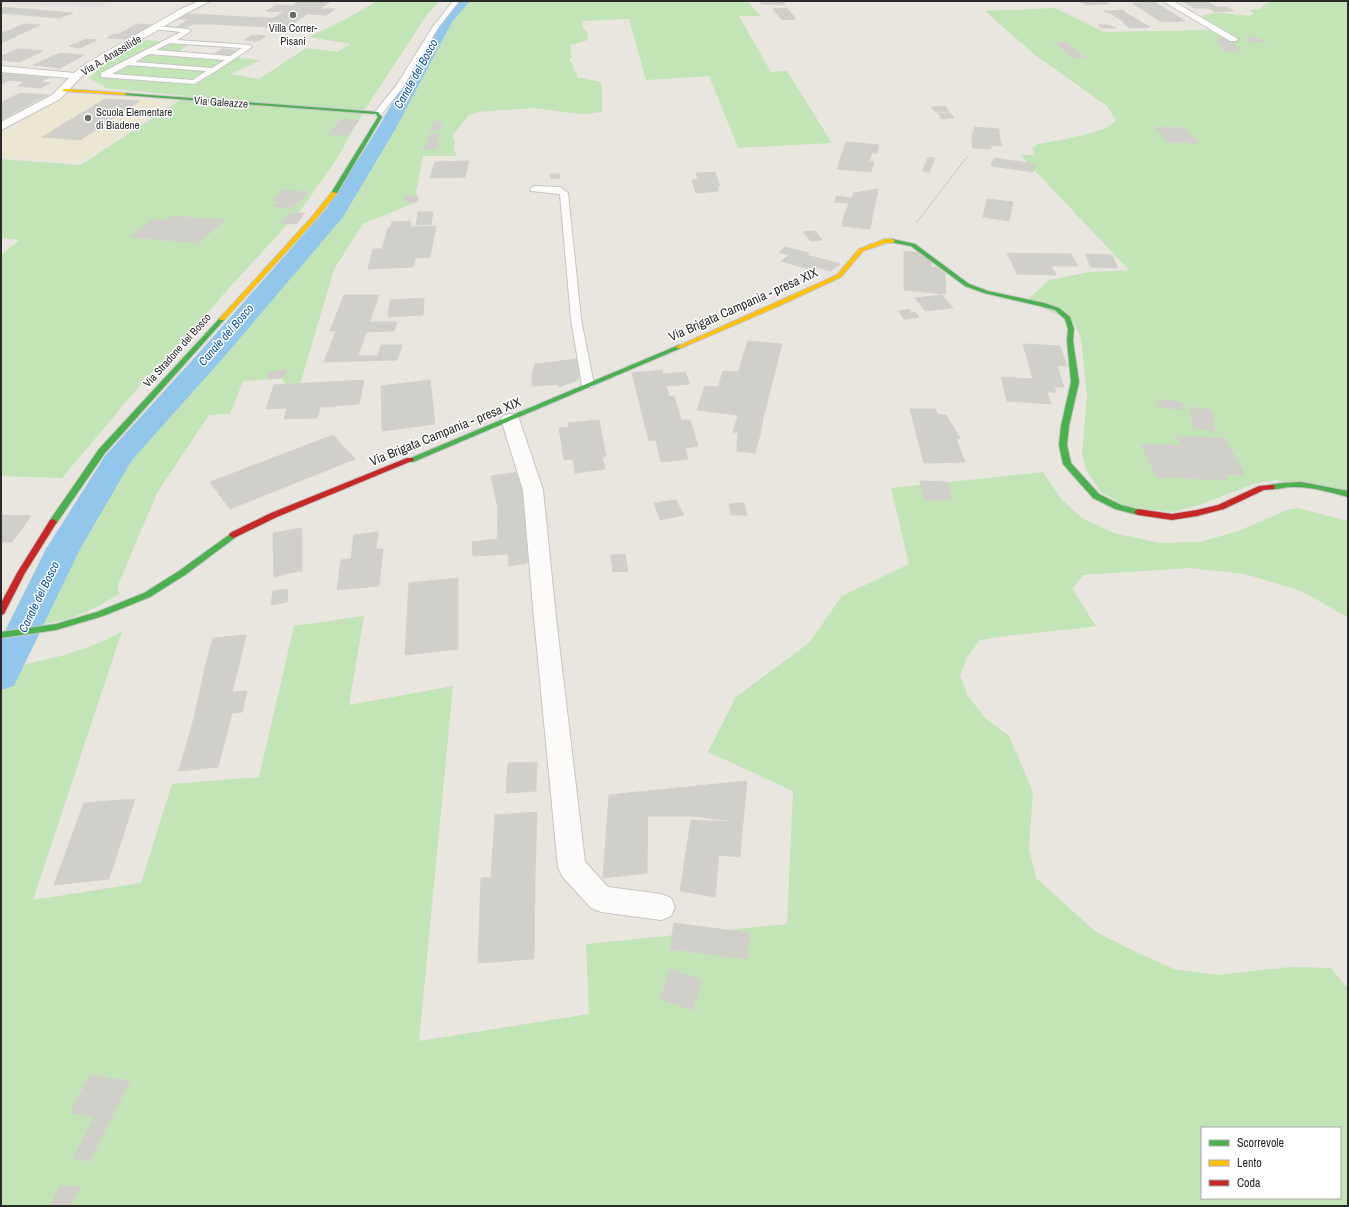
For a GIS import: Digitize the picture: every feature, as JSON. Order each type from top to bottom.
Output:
[{"type":"street","name":"Via A. Anassilide","points":[[1,127],[56,97],[76,76],[102,58],[206,1]]},
{"type":"street","points":[[1167,1],[1233,39]]},
{"type":"street","points":[[1,69],[76,76]]},
{"type":"street","name":"Via Galeazze","points":[[64,90],[378,113]]},
{"type":"street","name":"Via Stradone del Bosco","points":[[1,612],[21,574],[60,510],[102,451],[313,219],[333,195],[380,119],[378,113]]},
{"type":"street","name":"Via Brigata Campania - presa XIX","points":[[1,635],[56,627],[100,614],[147,595],[182,573],[234,534],[274,515],[510,419],[777,305],[838,276],[857,254],[872,245],[885,241],[913,245],[967,285],[986,292],[1042,304],[1057,309],[1068,318],[1071,329],[1070,341],[1075,382],[1062,445],[1067,464],[1096,496],[1118,507],[1172,517],[1197,514],[1222,507],[1262,488],[1286,484],[1307,484],[1348,494]]},
{"type":"street","points":[[510,419],[533,490],[572,867],[601,899],[661,907]]},
{"type":"lane","points":[[378,113],[392,95],[441,19],[456,1]]},
{"type":"lane","points":[[155,28],[188,31],[170,40],[127,64],[104,75],[194,82],[249,47],[170,40]]},
{"type":"lane","points":[[149,52],[232,58]]},
{"type":"lane","points":[[127,64],[214,70]]},
{"type":"lane","points":[[534,189],[560,190],[564,193],[576,319],[588,385]]},
{"type":"path","points":[[900,242],[937,198],[968,156]]},
{"type":"shaded area","points":[[1,1],[113,1],[99,8],[1,4]]},
{"type":"shaded area","name":"Scuola Elementare di Biadene","points":[[82,95],[172,101],[81,162],[1,157],[1,134],[60,99]]},
{"type":"green space","points":[[377,1],[440,1],[426,16],[362,114],[336,160],[301,210],[228,289],[184,340],[142,383],[62,478],[1,476],[1,255],[19,240],[1,238],[1,159],[81,165],[186,96],[106,88],[89,78],[107,61],[142,40],[191,43],[176,53],[261,60],[231,74],[259,79],[306,48],[337,52],[351,44],[309,37],[348,18]]},
{"type":"green space","points":[[460,1],[747,1],[761,16],[739,16],[771,72],[787,71],[832,143],[738,148],[709,76],[646,80],[629,19],[583,21],[583,29],[587,32],[588,40],[571,45],[570,53],[572,56],[569,61],[573,64],[573,70],[577,73],[577,77],[601,82],[602,112],[587,114],[535,108],[478,112],[468,116],[452,136],[455,141],[454,147],[456,156],[423,156],[414,203],[363,224],[334,269],[299,388],[286,385],[282,379],[243,381],[230,414],[209,415],[157,493],[118,585],[119,594],[97,607],[69,619],[13,630],[35,587],[98,487],[179,386],[219,343],[260,291],[330,212],[348,188],[387,114],[447,16]]},
{"type":"green space","points":[[1271,1],[1348,1],[1348,495],[1276,480],[1253,484],[1203,504],[1172,512],[1127,507],[1101,492],[1086,470],[1082,453],[1087,397],[1081,338],[1074,323],[1027,300],[1049,280],[1090,272],[1129,270],[1020,155],[1035,155],[1032,148],[1038,144],[1092,133],[1111,125],[1116,120],[1107,106],[1035,55],[985,11],[1055,8],[1104,32],[1210,30],[1201,17],[1212,13],[1250,16],[1254,13],[1249,10],[1259,9]]},
{"type":"green space","points":[[1043,472],[1062,500],[1082,518],[1114,533],[1160,543],[1200,542],[1238,531],[1287,510],[1298,508],[1348,521],[1348,617],[1301,591],[1245,574],[1190,568],[1083,575],[1072,589],[1096,626],[980,640],[968,656],[960,675],[968,696],[985,718],[1009,736],[1033,792],[1029,849],[1036,878],[1096,932],[1174,969],[1217,975],[1290,967],[1331,968],[1348,989],[1348,1206],[1,1206],[1,668],[32,663],[63,655],[94,645],[122,631],[33,900],[141,883],[172,784],[259,777],[294,626],[364,616],[349,705],[453,686],[419,1041],[589,1014],[586,944],[787,924],[793,791],[708,752],[736,697],[809,643],[842,596],[909,564],[891,488]]},
{"type":"building","name":"Villa Correr- Pisani","points":[[300,1],[331,1],[320,9],[335,9],[326,15],[307,14],[287,28],[211,24],[194,24],[187,27],[177,27],[189,19],[178,19],[188,14],[274,18],[284,12],[266,11],[276,5],[292,6]]},
{"type":"building","points":[[760,1],[783,1],[785,5],[761,4]]},
{"type":"building","points":[[1079,1],[1104,1],[1109,4],[1086,5]]},
{"type":"building","points":[[1182,1],[1206,1],[1213,5],[1190,6]]},
{"type":"building","points":[[1154,2],[1172,13],[1149,14],[1132,3]]},
{"type":"building","points":[[1213,5],[1217,7],[1227,7],[1234,11],[1215,12],[1208,8],[1194,8],[1190,6]]},
{"type":"building","points":[[1,7],[73,13],[60,18],[1,13]]},
{"type":"building","points":[[787,8],[796,19],[782,20],[773,9]]},
{"type":"building","points":[[1123,10],[1126,13],[1107,13],[1104,11]]},
{"type":"building","points":[[1110,13],[1126,13],[1150,27],[1130,28],[1123,23],[1126,23]]},
{"type":"building","points":[[1172,13],[1185,21],[1162,22],[1149,14]]},
{"type":"building","points":[[24,24],[40,25],[1,43],[1,34]]},
{"type":"building","points":[[137,24],[152,25],[129,39],[107,38],[114,34],[119,34]]},
{"type":"building","points":[[1098,25],[1108,25],[1116,28],[1102,28]]},
{"type":"building","points":[[252,35],[266,36],[258,41],[244,40]]},
{"type":"building","points":[[1255,37],[1265,41],[1252,43],[1246,40],[1251,40],[1247,38]]},
{"type":"building","points":[[1215,38],[1225,39],[1241,48],[1236,47],[1240,52],[1224,51]]},
{"type":"building","points":[[86,39],[97,40],[80,48],[69,46]]},
{"type":"building","points":[[1055,43],[1067,43],[1086,58],[1072,58]]},
{"type":"building","points":[[18,49],[43,51],[19,62],[1,60],[1,56]]},
{"type":"building","points":[[222,49],[243,51],[234,56],[213,55]]},
{"type":"building","points":[[60,53],[84,55],[60,68],[33,65]]},
{"type":"building","points":[[7,72],[50,77],[40,82],[50,83],[41,88],[18,86],[25,82],[10,80],[1,84],[1,75]]},
{"type":"building","points":[[20,93],[48,95],[26,106],[1,104]]},
{"type":"building","points":[[105,99],[140,101],[80,140],[42,137]]},
{"type":"building","points":[[4,104],[26,106],[1,120],[1,106]]},
{"type":"building","points":[[945,106],[949,111],[935,112],[931,107]]},
{"type":"building","points":[[938,113],[950,113],[954,118],[942,119]]},
{"type":"building","points":[[340,120],[359,120],[351,131],[331,131]]},
{"type":"building","points":[[434,121],[441,121],[439,127],[443,126],[442,130],[431,130]]},
{"type":"building","points":[[974,127],[999,129],[999,134],[974,133]]},
{"type":"building","points":[[1155,127],[1185,128],[1199,143],[1167,142]]},
{"type":"building","points":[[331,131],[351,131],[348,135],[328,135]]},
{"type":"building","points":[[972,133],[988,134],[991,145],[972,143]]},
{"type":"building","points":[[430,134],[439,134],[436,142],[440,142],[438,149],[424,150]]},
{"type":"building","points":[[988,134],[999,134],[1002,146],[991,145]]},
{"type":"building","points":[[846,142],[879,145],[877,153],[872,153],[869,161],[874,162],[871,172],[837,169]]},
{"type":"building","points":[[972,143],[991,145],[991,149],[973,148]]},
{"type":"building","points":[[928,158],[935,158],[929,172],[922,171]]},
{"type":"building","points":[[994,158],[1035,164],[1033,172],[991,166]]},
{"type":"building","points":[[469,161],[465,177],[430,178],[435,162]]},
{"type":"building","points":[[715,172],[720,186],[700,187],[696,173]]},
{"type":"building","points":[[550,174],[559,174],[560,178],[551,179]]},
{"type":"building","points":[[714,179],[719,191],[696,193],[692,180]]},
{"type":"building","points":[[878,189],[877,195],[854,193]]},
{"type":"building","points":[[283,190],[309,192],[292,208],[273,206],[277,202],[273,200]]},
{"type":"building","points":[[854,193],[877,195],[874,208],[865,208],[863,217],[872,218],[870,229],[842,226],[844,215]]},
{"type":"building","points":[[405,196],[418,196],[417,202],[404,202]]},
{"type":"building","points":[[836,196],[851,198],[849,203],[835,202]]},
{"type":"building","points":[[987,199],[1013,202],[1009,221],[983,217]]},
{"type":"building","points":[[865,208],[874,208],[872,218],[863,217]]},
{"type":"building","points":[[418,212],[433,212],[431,224],[416,225]]},
{"type":"building","points":[[289,213],[305,213],[296,224],[280,223]]},
{"type":"building","points":[[172,216],[225,220],[199,243],[130,237],[153,219],[167,220]]},
{"type":"building","points":[[411,221],[410,227],[390,228],[392,222]]},
{"type":"building","points":[[436,226],[433,242],[406,243],[404,249],[382,249],[388,228]]},
{"type":"building","points":[[815,231],[822,240],[811,241],[803,232]]},
{"type":"building","points":[[433,242],[430,257],[415,258],[413,267],[368,269],[373,249],[404,249],[406,243]]},
{"type":"building","points":[[785,247],[809,253],[807,255],[840,264],[831,271],[816,267],[812,270],[781,261],[789,255],[779,252]]},
{"type":"building","points":[[904,251],[921,253],[931,261],[931,267],[936,267],[945,273],[946,294],[904,290]]},
{"type":"building","points":[[1007,253],[1071,254],[1078,266],[1051,266],[1056,275],[1017,274]]},
{"type":"building","points":[[1085,254],[1112,255],[1118,268],[1091,267]]},
{"type":"building","points":[[344,295],[379,295],[356,361],[324,362],[336,331],[330,331]]},
{"type":"building","points":[[942,295],[953,308],[925,311],[915,298]]},
{"type":"building","points":[[424,298],[423,315],[388,317],[390,300]]},
{"type":"building","points":[[909,309],[911,313],[915,312],[919,317],[904,319],[899,311]]},
{"type":"building","points":[[370,322],[397,322],[394,331],[366,332]]},
{"type":"building","points":[[748,341],[782,344],[776,367],[741,363]]},
{"type":"building","points":[[1023,344],[1060,346],[1067,366],[1057,366],[1064,387],[1054,387],[1056,392],[1047,392],[1051,404],[1007,401],[1001,377],[1033,379]]},
{"type":"building","points":[[381,345],[402,345],[397,360],[356,361],[357,356],[378,356]]},
{"type":"building","points":[[577,359],[579,377],[577,380],[559,387],[559,384],[532,386],[532,375],[535,364]]},
{"type":"building","points":[[741,363],[776,367],[763,418],[728,414]]},
{"type":"building","points":[[286,370],[285,377],[268,379],[269,372]]},
{"type":"building","points":[[662,370],[666,386],[660,387],[669,418],[663,418],[665,428],[646,430],[632,373]]},
{"type":"building","points":[[723,371],[739,372],[728,414],[697,410],[705,386],[718,387]]},
{"type":"building","points":[[685,372],[690,384],[666,386],[663,374]]},
{"type":"building","points":[[364,380],[359,404],[320,407],[317,418],[284,419],[287,408],[266,409],[274,385]]},
{"type":"building","points":[[430,380],[435,424],[382,431],[381,386]]},
{"type":"building","points":[[666,386],[681,437],[649,441],[646,430],[665,428],[663,418],[669,418],[660,387]]},
{"type":"building","points":[[674,396],[681,420],[690,420],[698,446],[685,448],[688,459],[661,462],[656,440],[681,437],[669,397]]},
{"type":"building","points":[[1164,399],[1183,403],[1182,410],[1155,406]]},
{"type":"building","points":[[1190,407],[1212,410],[1215,431],[1193,428]]},
{"type":"building","points":[[910,409],[935,409],[938,415],[946,415],[960,438],[956,439],[965,462],[924,463]]},
{"type":"building","points":[[738,415],[763,418],[760,435],[733,432]]},
{"type":"building","points":[[599,420],[606,456],[564,460],[559,428],[569,427],[568,423]]},
{"type":"building","points":[[738,432],[760,435],[755,453],[737,451]]},
{"type":"building","points":[[333,435],[355,459],[230,509],[210,482]]},
{"type":"building","points":[[1176,436],[1225,438],[1245,475],[1224,474],[1210,447],[1181,445]]},
{"type":"building","points":[[1141,444],[1210,447],[1228,480],[1156,477]]},
{"type":"building","points":[[602,456],[605,469],[575,473],[573,459]]},
{"type":"building","points":[[520,472],[528,543],[497,546],[498,508],[491,476]]},
{"type":"building","points":[[920,481],[948,482],[953,500],[924,500]]},
{"type":"building","points":[[676,500],[684,515],[660,520],[654,503]]},
{"type":"building","points":[[744,503],[747,515],[731,515],[729,504]]},
{"type":"building","points":[[1,515],[31,516],[12,542],[1,542]]},
{"type":"building","points":[[302,528],[302,571],[283,574],[274,578],[273,533]]},
{"type":"building","points":[[378,532],[376,549],[383,549],[379,586],[337,590],[341,560],[351,559],[354,535]]},
{"type":"building","points":[[497,539],[497,546],[528,543],[527,563],[509,566],[508,554],[473,556],[472,542]]},
{"type":"building","points":[[625,554],[628,571],[613,572],[611,555]]},
{"type":"building","points":[[458,578],[458,649],[405,655],[409,583]]},
{"type":"building","points":[[288,589],[287,602],[271,605],[273,591]]},
{"type":"building","points":[[246,635],[239,665],[205,668],[213,638]]},
{"type":"building","points":[[239,665],[226,715],[194,718],[205,668]]},
{"type":"building","points":[[247,691],[242,712],[232,713],[218,767],[179,771],[194,718],[226,715],[231,692]]},
{"type":"building","points":[[537,762],[536,791],[506,793],[508,763]]},
{"type":"building","points":[[747,781],[743,822],[693,816],[648,816],[648,791]]},
{"type":"building","points":[[648,791],[647,873],[603,878],[609,795]]},
{"type":"building","points":[[135,799],[109,879],[54,885],[84,803]]},
{"type":"building","points":[[537,812],[535,874],[491,877],[495,815]]},
{"type":"building","points":[[691,820],[743,822],[740,857],[719,855],[715,897],[680,891]]},
{"type":"building","points":[[535,874],[534,959],[478,963],[481,878]]},
{"type":"building","points":[[674,923],[750,933],[747,959],[670,949]]},
{"type":"building","points":[[670,969],[702,980],[693,1010],[660,999]]},
{"type":"building","points":[[90,1075],[130,1081],[90,1161],[73,1159],[95,1116],[70,1113]]},
{"type":"building","points":[[60,1186],[80,1187],[71,1206],[50,1206]]},
{"type":"waterway","name":"Canale del Bosco","points":[[1,676],[63,549],[120,456],[214,352],[335,212],[387,128],[446,20],[463,1]]},
{"type":"traffic: fast","points":[[125,94],[378,113],[380,117],[334,193]]},
{"type":"traffic: fast","points":[[892,241],[913,245],[967,285],[986,292],[1042,304],[1057,309],[1068,318],[1071,329],[1070,341],[1075,382],[1065,426],[1063,445],[1067,464],[1096,496],[1118,507],[1138,512]]},
{"type":"traffic: fast","points":[[53,522],[102,451],[222,319]]},
{"type":"traffic: fast","points":[[410,460],[679,347]]},
{"type":"traffic: fast","points":[[1271,487],[1282,485],[1301,485],[1319,487],[1348,494]]},
{"type":"traffic: fast","points":[[1,635],[56,627],[100,614],[147,595],[182,573],[233,535]]},
{"type":"traffic: slow","points":[[64,90],[125,94]]},
{"type":"traffic: slow","points":[[222,319],[313,219],[334,193]]},
{"type":"traffic: slow","points":[[679,347],[777,305],[839,276],[861,250],[885,241],[892,241]]},
{"type":"traffic: jam","points":[[233,535],[274,515],[410,460]]},
{"type":"traffic: jam","points":[[1138,512],[1172,517],[1197,513],[1221,507],[1262,488],[1271,487]]},
{"type":"traffic: jam","points":[[1,612],[21,573],[53,522]]},
{"type":"place","name":"Villa Correr- Pisani","points":[[293,15]]},
{"type":"place","name":"Scuola Elementare di Biadene","points":[[88,118]]}]
